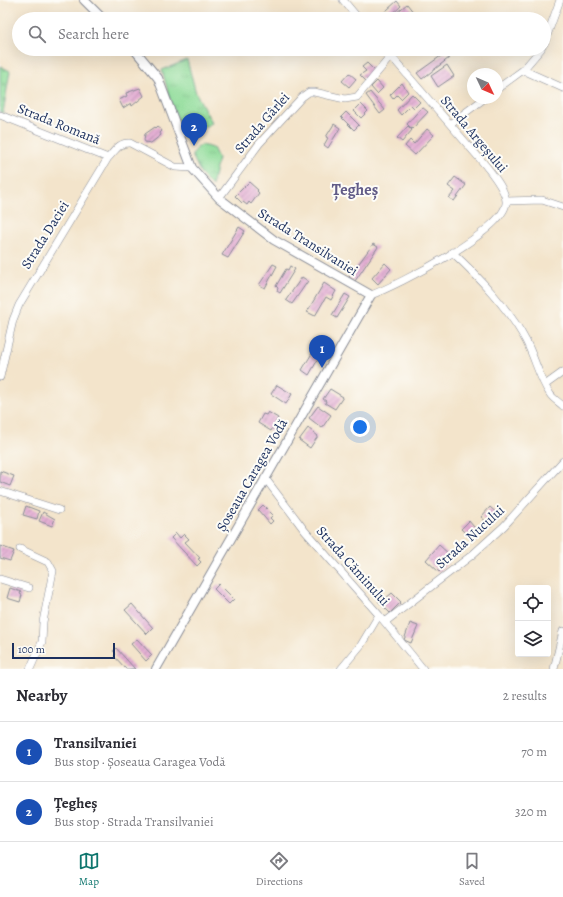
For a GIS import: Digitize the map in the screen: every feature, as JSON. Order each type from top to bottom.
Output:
[{"type":"street","points":[[84,0],[96,12]]},
{"type":"street","points":[[344,0],[354,12]]},
{"type":"street","points":[[551,25],[560,0]]},
{"type":"street","name":"Strada Transilvaniei","points":[[140,56],[158,78],[192,168],[219,198],[274,240],[371,295]]},
{"type":"street","name":"Strada Argeșului","points":[[391,56],[486,166],[496,180],[506,201]]},
{"type":"street","name":"Strada Gârlei","points":[[219,198],[259,144],[302,97],[314,92],[345,99],[357,97],[391,56]]},
{"type":"street","points":[[503,85],[523,70],[535,56]]},
{"type":"street","points":[[523,70],[563,88]]},
{"type":"street","points":[[450,124],[477,104]]},
{"type":"street","name":"Strada Romană","points":[[0,115],[108,158]]},
{"type":"street","name":"Strada Daciei","points":[[0,377],[19,305],[108,158],[120,144],[124,142],[130,143],[175,167],[192,168]]},
{"type":"street","points":[[371,295],[394,286],[478,237],[490,227],[505,210],[506,201],[542,200],[563,206]]},
{"type":"street","points":[[452,252],[482,282],[520,331],[530,349],[550,395],[563,406]]},
{"type":"street","name":"Șoseaua Caragea Vodă","points":[[156,669],[371,295]]},
{"type":"street","points":[[545,385],[563,372]]},
{"type":"street","name":"Strada Nucului","points":[[385,622],[472,555],[504,526],[563,461]]},
{"type":"street","name":"Strada Căminului","points":[[265,478],[305,531],[380,615],[423,669]]},
{"type":"street","points":[[0,491],[59,510]]},
{"type":"street","points":[[20,549],[48,562],[53,571],[43,622],[42,642],[30,669]]},
{"type":"street","points":[[0,579],[29,588]]},
{"type":"street","points":[[341,669],[361,645],[380,615]]},
{"type":"street","points":[[554,669],[563,630]]},
{"type":"green space","points":[[187,60],[196,93],[212,123],[185,138],[172,106],[162,70]]},
{"type":"green space","points":[[0,66],[10,71],[3,113],[0,112]]},
{"type":"green space","points":[[202,145],[213,148],[218,158],[212,186],[201,174],[192,155],[198,147]]},
{"type":"building","points":[[397,1],[401,6],[395,12],[385,12]]},
{"type":"building","points":[[407,4],[413,12],[397,12]]},
{"type":"building","points":[[441,56],[447,56],[449,58],[422,79],[417,73]]},
{"type":"building","points":[[367,63],[376,72],[366,81],[360,75],[366,71],[362,67]]},
{"type":"building","points":[[447,65],[454,76],[438,87],[431,76]]},
{"type":"building","points":[[349,73],[356,79],[349,87],[342,81]]},
{"type":"building","points":[[377,81],[383,88],[377,94],[371,87]]},
{"type":"building","points":[[402,83],[408,92],[401,99],[397,95],[393,99],[390,95]]},
{"type":"building","points":[[140,88],[144,96],[132,106],[131,103],[123,108],[119,100],[127,96],[126,93]]},
{"type":"building","points":[[370,92],[385,110],[380,114],[366,95]]},
{"type":"building","points":[[412,94],[420,102],[414,108],[411,105],[401,115],[397,110]]},
{"type":"building","points":[[361,104],[368,111],[361,118],[354,111]]},
{"type":"building","points":[[422,107],[428,112],[412,129],[407,124]]},
{"type":"building","points":[[346,112],[359,125],[354,130],[341,117]]},
{"type":"building","points":[[334,124],[340,128],[328,148],[324,145],[328,138],[326,137]]},
{"type":"building","points":[[158,126],[162,131],[160,133],[161,135],[151,143],[145,142],[145,134]]},
{"type":"building","points":[[408,126],[412,130],[402,142],[397,138]]},
{"type":"building","points":[[427,129],[434,135],[415,155],[405,146],[410,140],[414,144]]},
{"type":"building","points":[[455,177],[466,185],[454,201],[449,198],[455,191],[448,186]]},
{"type":"building","points":[[249,182],[258,190],[257,191],[259,193],[251,204],[249,202],[247,205],[243,202],[242,203],[235,196]]},
{"type":"building","points":[[239,227],[245,231],[228,258],[222,255]]},
{"type":"building","points":[[373,244],[378,247],[355,281],[349,277]]},
{"type":"building","points":[[385,263],[391,269],[378,284],[372,278]]},
{"type":"building","points":[[273,264],[277,266],[265,288],[259,285]]},
{"type":"building","points":[[290,266],[295,269],[280,293],[277,291],[278,288],[276,286],[286,269],[288,270]]},
{"type":"building","points":[[302,277],[308,281],[292,304],[286,300]]},
{"type":"building","points":[[324,283],[336,291],[331,300],[326,297],[315,316],[307,312]]},
{"type":"building","points":[[345,294],[350,297],[337,318],[332,315]]},
{"type":"building","points":[[317,345],[324,349],[309,375],[302,370]]},
{"type":"building","points":[[277,385],[292,394],[286,404],[271,394]]},
{"type":"building","points":[[330,389],[343,397],[335,409],[325,403],[326,401],[323,399]]},
{"type":"building","points":[[318,406],[331,415],[322,428],[309,418]]},
{"type":"building","points":[[268,412],[278,418],[271,431],[258,423],[263,414],[266,415]]},
{"type":"building","points":[[308,428],[318,436],[310,448],[299,440]]},
{"type":"building","points":[[0,471],[14,476],[10,486],[0,482]]},
{"type":"building","points":[[263,505],[273,515],[270,518],[273,521],[270,524],[258,510]]},
{"type":"building","points":[[26,506],[39,511],[37,519],[23,515]]},
{"type":"building","points":[[490,507],[500,516],[491,526],[481,517]]},
{"type":"building","points":[[43,512],[55,519],[52,526],[39,521]]},
{"type":"building","points":[[469,521],[479,533],[473,540],[461,529]]},
{"type":"building","points":[[176,533],[180,538],[184,534],[189,539],[185,542],[200,558],[198,559],[201,562],[197,566],[171,538]]},
{"type":"building","points":[[439,545],[450,555],[447,558],[449,561],[439,572],[426,560]]},
{"type":"building","points":[[0,546],[14,551],[10,561],[0,558]]},
{"type":"building","points":[[219,584],[234,599],[229,604],[214,589]]},
{"type":"building","points":[[10,588],[21,592],[20,594],[22,595],[20,602],[7,598]]},
{"type":"building","points":[[392,593],[401,602],[390,613],[378,601],[383,597],[385,599]]},
{"type":"building","points":[[132,604],[153,628],[147,634],[125,610]]},
{"type":"building","points":[[410,623],[418,626],[411,643],[404,640]]},
{"type":"building","points":[[137,639],[152,655],[146,661],[131,644]]},
{"type":"building","points":[[116,648],[135,669],[126,669],[114,656],[116,654],[113,651]]},
{"type":"place","name":"Țegheș","points":[[194,146]]},
{"type":"place","name":"Transilvaniei","points":[[322,368]]},
{"type":"district","name":"Țegheș","points":[[355,190]]}]
